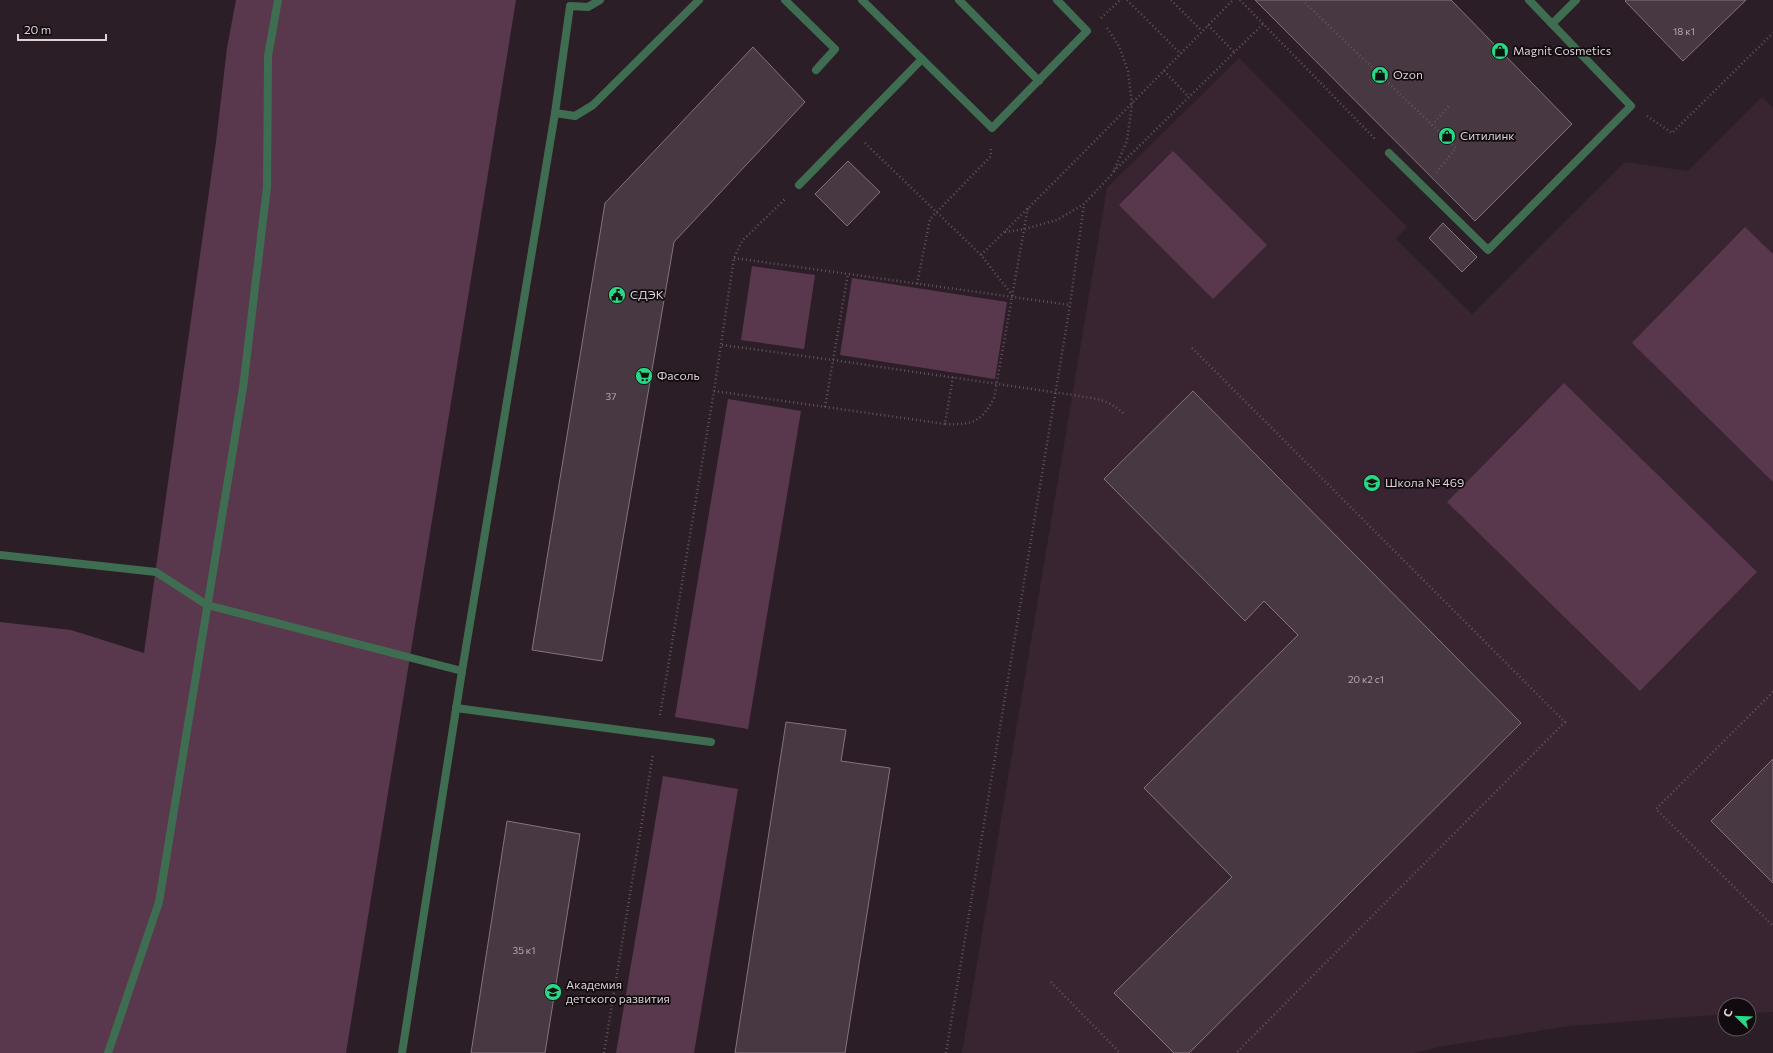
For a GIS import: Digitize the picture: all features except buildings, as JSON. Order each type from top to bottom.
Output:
[{"type":"lane","points":[[108,1053],[159,902],[243,388],[267,187],[268,56],[278,0]]},
{"type":"lane","points":[[402,1053],[462,671],[556,113],[570,3],[588,7],[600,0]]},
{"type":"lane","points":[[556,113],[575,116],[593,105],[699,0]]},
{"type":"lane","points":[[785,0],[835,49],[816,70]]},
{"type":"lane","points":[[862,0],[992,128],[1087,31],[1057,0]]},
{"type":"lane","points":[[959,0],[1039,80]]},
{"type":"lane","points":[[1389,153],[1488,250],[1631,106],[1529,0]]},
{"type":"lane","points":[[1552,24],[1576,0]]},
{"type":"lane","points":[[799,185],[922,59]]},
{"type":"lane","points":[[0,555],[156,572],[207,605],[462,671]]},
{"type":"lane","points":[[456,708],[711,742]]},
{"type":"path","points":[[1113,172],[1126,141],[1132,104],[1128,72],[1119,46],[1100,19],[1120,0]]},
{"type":"path","points":[[1127,0],[1181,54]]},
{"type":"path","points":[[1170,0],[1202,31]]},
{"type":"path","points":[[982,255],[1233,0]]},
{"type":"path","points":[[1240,0],[1389,153]]},
{"type":"path","points":[[1302,0],[1456,148],[1432,177]]},
{"type":"path","points":[[1004,232],[1025,229],[1057,220],[1084,204],[1113,172],[1263,24]]},
{"type":"path","points":[[1208,25],[1234,52]]},
{"type":"path","points":[[1631,106],[1672,133],[1773,33]]},
{"type":"path","points":[[1164,71],[1189,97]]},
{"type":"path","points":[[1432,125],[1449,106]]},
{"type":"path","points":[[917,284],[930,219],[991,156],[992,128]]},
{"type":"path","points":[[852,130],[982,255],[1013,296]]},
{"type":"path","points":[[604,1053],[722,345],[734,258],[742,241],[799,185]]},
{"type":"path","points":[[946,1053],[1070,305],[1084,204]]},
{"type":"path","points":[[714,391],[945,424],[960,425],[974,422],[987,412],[994,398],[1028,207]]},
{"type":"path","points":[[734,258],[1070,305]]},
{"type":"path","points":[[825,407],[848,273]]},
{"type":"path","points":[[722,345],[1055,392],[1107,402],[1124,414]]},
{"type":"path","points":[[1192,348],[1565,722],[1236,1053]]},
{"type":"path","points":[[945,424],[953,377]]},
{"type":"path","points":[[1773,692],[1656,809],[1773,926]]},
{"type":"path","points":[[1051,982],[1120,1053]]},
{"type":"shaded area","points":[[236,0],[516,0],[346,1053],[0,1053],[0,622],[71,630],[144,653],[216,142],[227,48]]},
{"type":"shaded area","name":"Школа № 469","points":[[1239,58],[1407,227],[1396,239],[1472,314],[1625,162],[1688,171],[1762,97],[1773,108],[1773,1012],[1757,1013],[1757,997],[1717,997],[1717,1015],[1570,1026],[1438,1047],[1414,1053],[962,1053],[1107,188]]},
{"type":"shaded area","points":[[1173,151],[1267,245],[1213,299],[1119,205]]},
{"type":"shaded area","points":[[1745,227],[1773,254],[1773,482],[1632,343]]},
{"type":"shaded area","points":[[752,266],[815,275],[804,349],[741,340]]},
{"type":"shaded area","points":[[852,278],[1007,302],[995,379],[840,355]]},
{"type":"shaded area","points":[[1564,383],[1757,572],[1640,691],[1447,502]]},
{"type":"shaded area","points":[[728,399],[801,411],[748,729],[675,717]]},
{"type":"shaded area","points":[[663,776],[738,789],[694,1053],[616,1053]]},
{"type":"place","name":"Magnit Cosmetics","points":[[1500,51]]},
{"type":"place","name":"Ozon","points":[[1380,75]]},
{"type":"place","name":"Ситилинк","points":[[1447,136]]},
{"type":"place","name":"СДЭК","points":[[617,295]]},
{"type":"place","name":"Фасоль","points":[[644,376]]},
{"type":"place","name":"Школа № 469","points":[[1372,483]]},
{"type":"place","name":"Академия детского развития","points":[[553,992]]}]
